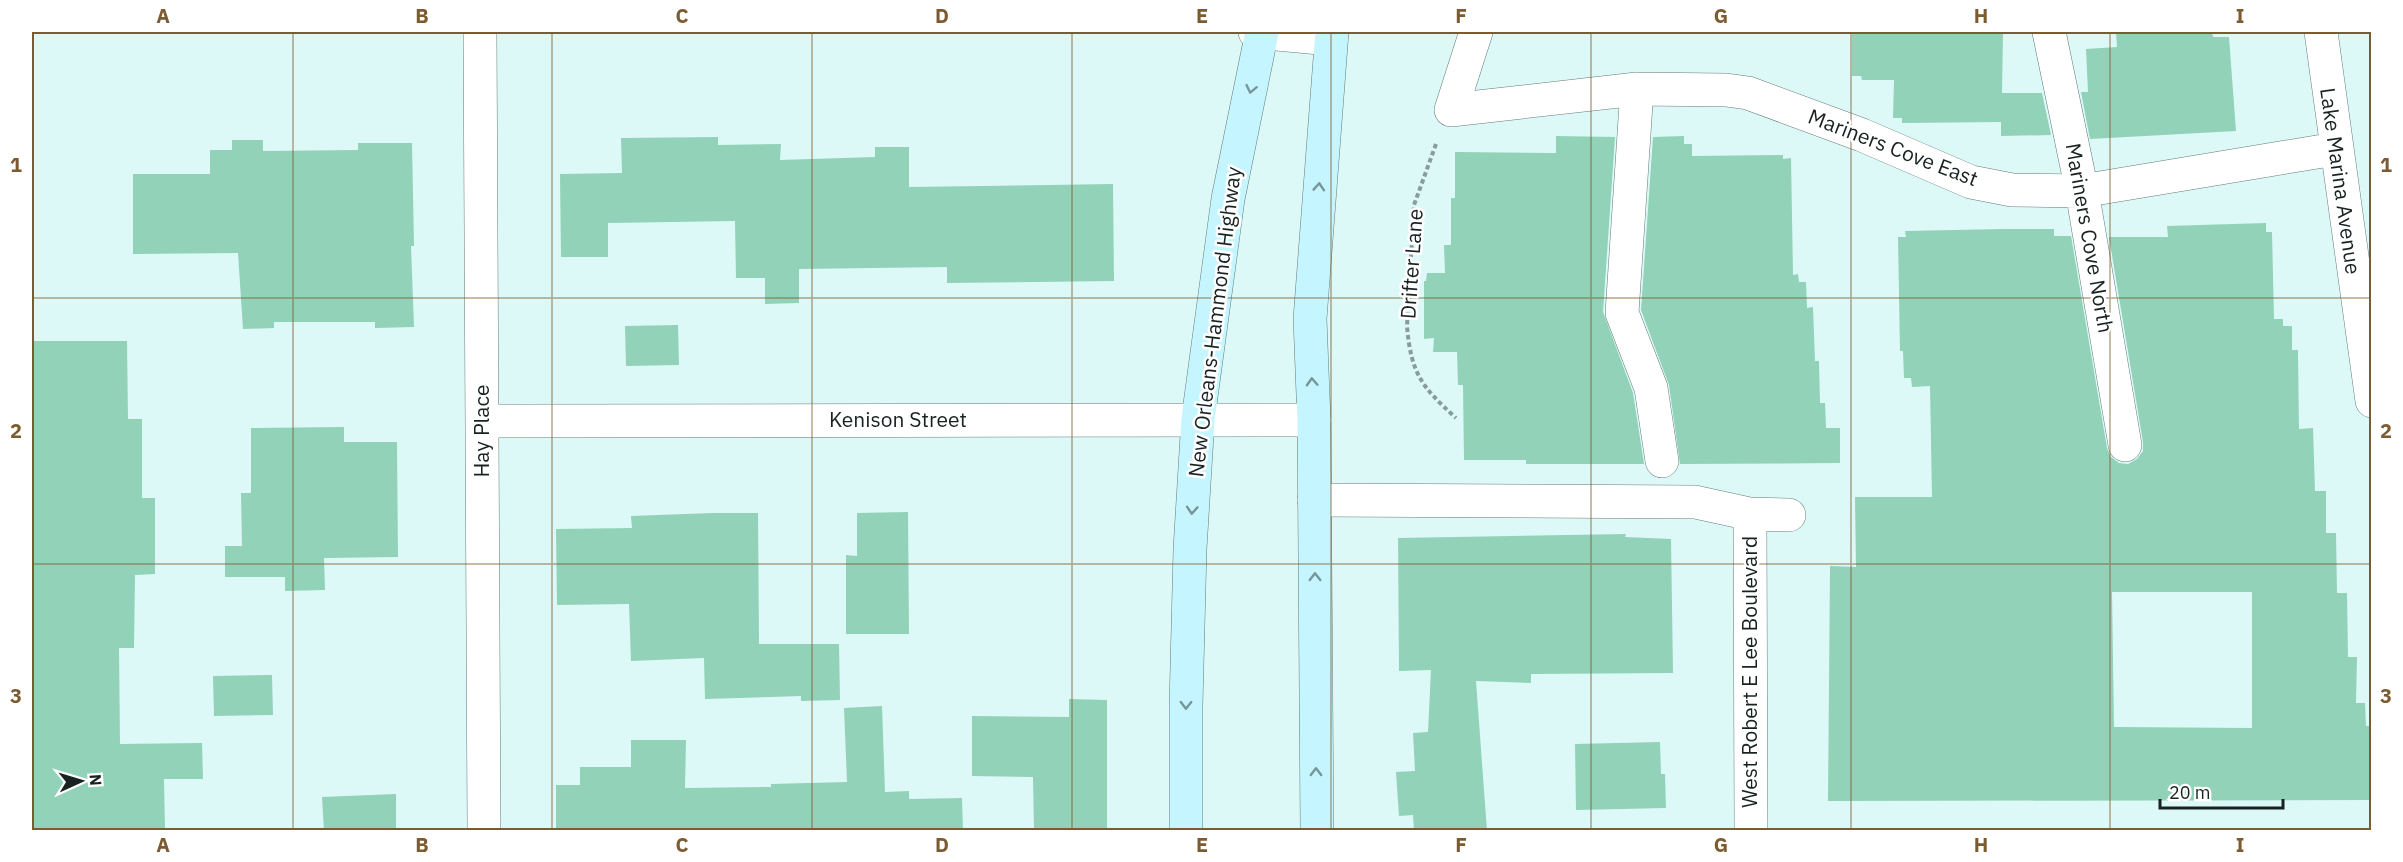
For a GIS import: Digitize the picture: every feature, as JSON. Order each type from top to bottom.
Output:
[{"type":"main road","name":"New Orleans-Hammond Highway","points":[[1186,831],[1190,549],[1198,419],[1228,199],[1262,32]]},
{"type":"main road","points":[[1317,831],[1314,420],[1310,319],[1331,35]]},
{"type":"street","name":"Hay Place","points":[[480,32],[484,831]]},
{"type":"street","points":[[1255,32],[1331,35]]},
{"type":"street","points":[[1450,110],[1476,32]]},
{"type":"street","name":"Mariners Cove North","points":[[2049,32],[2082,191],[2125,445]]},
{"type":"street","name":"Lake Marina Avenue","points":[[2321,32],[2372,401]]},
{"type":"street","points":[[1637,89],[1622,313],[1652,388],[1662,461]]},
{"type":"street","name":"Mariners Cove East","points":[[1450,110],[1637,89],[1726,90],[1748,93],[1862,135],[1971,182],[2012,190],[2082,191],[2336,149]]},
{"type":"street","name":"Kenison Street","points":[[482,421],[1314,420]]},
{"type":"street","points":[[1314,500],[1695,502],[1750,514],[1789,515]]},
{"type":"street","name":"West Robert E Lee Boulevard","points":[[1750,514],[1751,831]]},
{"type":"path","name":"Drifter Lane","points":[[1450,110],[1414,205],[1407,326],[1413,368],[1431,395],[1456,418]]},
{"type":"building","points":[[1852,32],[2003,32],[2002,93],[2042,93],[2051,135],[2001,136],[2001,122],[1902,123],[1902,118],[1893,118],[1894,80],[1862,80],[1861,76],[1852,76]]},
{"type":"building","points":[[2116,32],[2212,32],[2213,37],[2229,37],[2236,131],[2090,139],[2081,92],[2088,92],[2086,49],[2117,47]]},
{"type":"building","points":[[1556,136],[1615,137],[1603,312],[1633,393],[1644,464],[1526,464],[1526,460],[1464,460],[1463,385],[1458,385],[1457,352],[1433,352],[1434,338],[1424,339],[1424,281],[1426,281],[1427,273],[1445,273],[1444,245],[1451,245],[1451,198],[1455,198],[1455,152],[1556,153]]},
{"type":"building","points":[[1684,136],[1684,144],[1692,144],[1692,156],[1783,155],[1783,159],[1791,158],[1793,275],[1798,274],[1799,282],[1806,282],[1807,308],[1813,307],[1815,361],[1819,361],[1820,403],[1825,403],[1826,428],[1840,428],[1840,463],[1680,464],[1669,385],[1641,310],[1653,137]]},
{"type":"building","points":[[718,137],[718,145],[781,144],[780,160],[875,157],[875,147],[909,147],[909,187],[1113,184],[1114,281],[947,283],[947,267],[799,269],[799,303],[765,304],[765,278],[736,278],[735,221],[608,223],[608,257],[561,257],[560,174],[622,173],[621,138]]},
{"type":"building","points":[[232,140],[263,140],[263,151],[358,150],[358,143],[412,143],[414,246],[411,246],[414,327],[375,328],[375,322],[274,322],[274,328],[243,329],[238,253],[133,254],[133,174],[210,174],[210,150],[232,150]]},
{"type":"building","points":[[2266,223],[2266,232],[2272,232],[2274,319],[2283,319],[2283,326],[2292,326],[2292,350],[2298,350],[2299,429],[2313,428],[2315,491],[2326,491],[2326,533],[2336,533],[2337,593],[2347,593],[2348,657],[2357,657],[2356,703],[2365,703],[2366,726],[2372,726],[2372,800],[1828,801],[1830,566],[1856,567],[1855,497],[1932,497],[1930,386],[1912,387],[1911,378],[1904,378],[1903,351],[1900,351],[1898,237],[1906,237],[1905,231],[2003,229],[2054,229],[2054,236],[2071,236],[2107,448],[2111,457],[2119,463],[2128,464],[2137,459],[2143,451],[2143,442],[2109,237],[2168,237],[2167,226]],"holes":[[[2112,592],[2252,592],[2252,728],[2114,727]]]},
{"type":"building","points":[[678,325],[679,365],[626,366],[625,326]]},
{"type":"building","points":[[32,341],[127,341],[128,419],[142,419],[142,498],[155,498],[155,574],[135,575],[134,648],[119,648],[120,744],[202,743],[203,779],[164,779],[165,831],[32,831]]},
{"type":"building","points":[[344,427],[344,442],[397,442],[398,557],[324,558],[325,590],[285,591],[285,577],[225,577],[225,546],[242,546],[241,493],[251,493],[251,428]]},
{"type":"building","points":[[908,512],[909,634],[846,634],[846,555],[857,556],[857,513]]},
{"type":"building","points":[[758,513],[759,644],[839,644],[840,700],[801,701],[801,696],[705,699],[704,658],[631,661],[629,604],[557,605],[556,529],[632,528],[631,516]]},
{"type":"building","points":[[1626,534],[1625,537],[1671,539],[1673,673],[1531,674],[1531,683],[1476,681],[1487,831],[1414,831],[1413,815],[1399,816],[1396,772],[1415,771],[1413,733],[1428,732],[1431,670],[1399,671],[1398,538]]},
{"type":"building","points":[[272,675],[273,715],[214,716],[213,676]]},
{"type":"building","points":[[1069,699],[1107,700],[1107,831],[1034,831],[1033,777],[972,776],[972,716],[1069,717]]},
{"type":"building","points":[[882,706],[885,792],[909,791],[909,799],[962,798],[963,831],[556,831],[556,785],[580,785],[580,767],[631,767],[631,740],[686,740],[685,788],[771,787],[771,784],[847,782],[844,708]]},
{"type":"building","points":[[1660,742],[1661,774],[1665,774],[1666,808],[1576,810],[1575,744]]},
{"type":"building","points":[[396,794],[396,831],[324,831],[322,797]]}]
